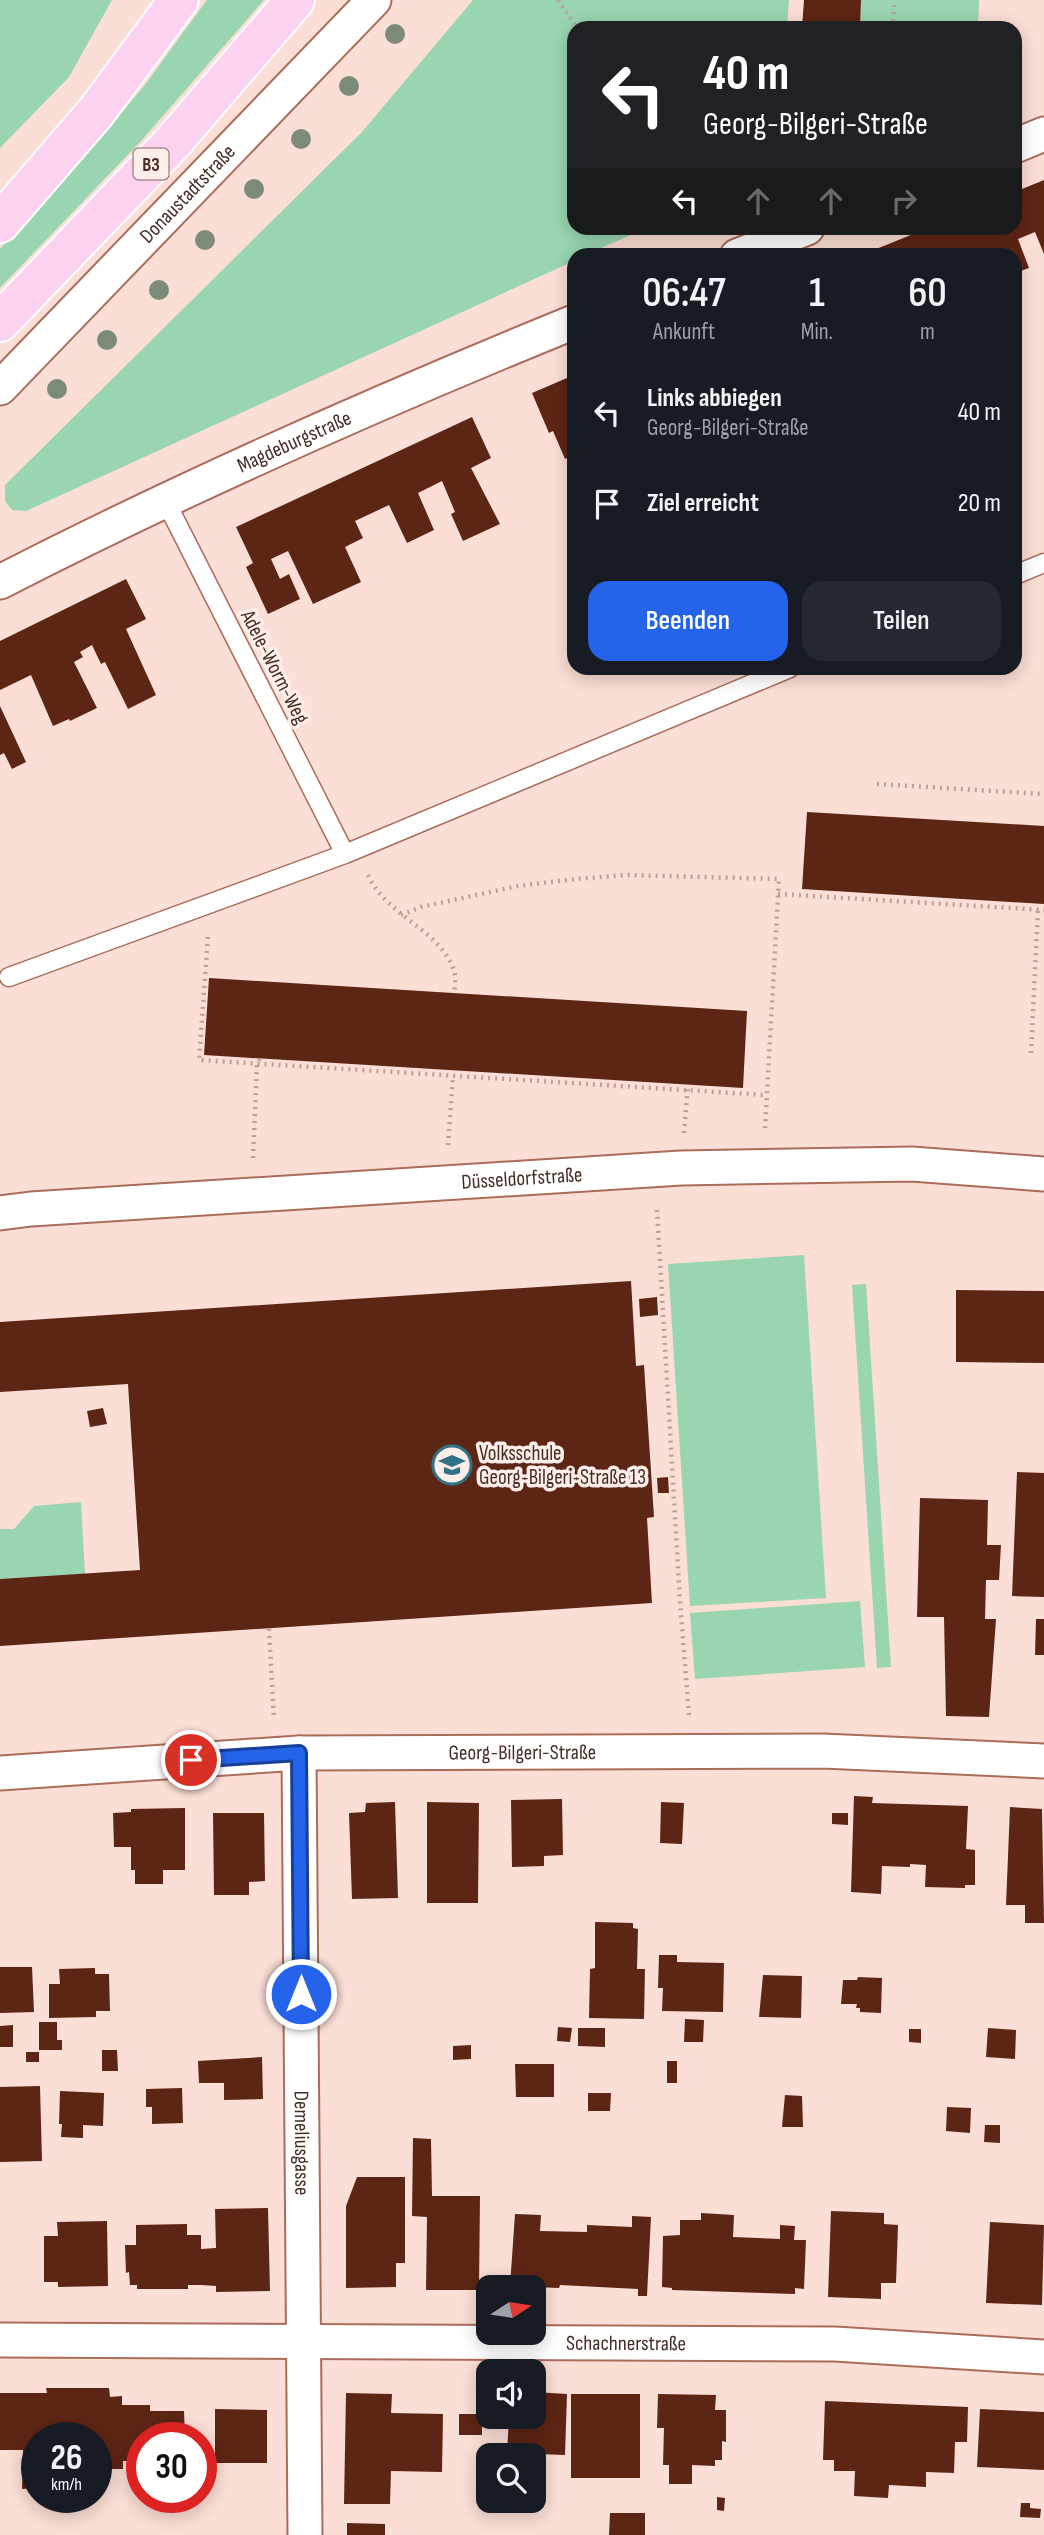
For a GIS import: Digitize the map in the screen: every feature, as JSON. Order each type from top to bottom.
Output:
[{"type":"main road","points":[[0,223],[96,112],[179,0]]},
{"type":"main road","name":"B3","points":[[0,322],[173,142],[295,0]]},
{"type":"street","name":"Donaustadtstraße","points":[[0,388],[374,0]]},
{"type":"street","points":[[1022,143],[1044,134]]},
{"type":"street","points":[[757,248],[790,235]]},
{"type":"street","name":"Magdeburgstraße","points":[[6,573],[409,389],[567,325]]},
{"type":"street","name":"Düsseldorfstraße","points":[[0,1213],[681,1168],[912,1164],[1044,1174]]},
{"type":"street","name":"Georg-Bilgeri-Straße","points":[[0,1773],[299,1753],[822,1751],[1044,1761]]},
{"type":"street","name":"Demeliusgasse","points":[[299,1753],[305,2535]]},
{"type":"street","name":"Schachnerstraße","points":[[0,2340],[835,2344],[1044,2357]]},
{"type":"lane","name":"Adele-Worm-Weg","points":[[166,502],[350,851]]},
{"type":"lane","points":[[1022,572],[1044,563]]},
{"type":"lane","points":[[9,977],[350,851],[773,675]]},
{"type":"path","points":[[558,0],[572,21]]},
{"type":"path","points":[[893,21],[894,0]]},
{"type":"path","points":[[877,784],[1044,794]]},
{"type":"path","points":[[350,851],[370,882],[401,915],[435,942],[455,972],[454,993]]},
{"type":"path","points":[[401,915],[421,906],[519,886],[627,875],[779,879],[765,1133]]},
{"type":"path","points":[[778,894],[965,902],[1041,910],[1031,1053]]},
{"type":"path","points":[[210,903],[199,1060],[259,1061],[453,1076],[475,1074],[766,1095]]},
{"type":"path","points":[[252,1169],[259,1061]]},
{"type":"path","points":[[448,1146],[453,1076]]},
{"type":"path","points":[[684,1137],[688,1088]]},
{"type":"path","points":[[657,1210],[680,1602],[690,1722]]},
{"type":"path","points":[[270,1629],[275,1728]]},
{"type":"green space","points":[[0,0],[112,0],[69,77],[0,148]]},
{"type":"green space","points":[[207,0],[264,0],[141,141],[0,288],[0,249],[79,163],[144,86]]},
{"type":"green space","points":[[473,0],[789,0],[788,21],[567,21],[567,235],[631,235],[601,248],[567,248],[567,264],[26,511],[12,510],[5,501],[5,485],[362,132]]},
{"type":"green space","points":[[861,0],[979,0],[978,21],[860,21]]},
{"type":"green space","points":[[804,1255],[826,1598],[690,1606],[668,1264]]},
{"type":"green space","points":[[866,1284],[891,1667],[877,1668],[852,1285]]},
{"type":"green space","points":[[81,1502],[85,1574],[0,1579],[0,1529],[14,1529],[34,1506]]},
{"type":"green space","points":[[860,1601],[865,1667],[695,1679],[690,1613]]},
{"type":"building","points":[[804,0],[861,0],[860,21],[802,21]]},
{"type":"building","points":[[1044,180],[1044,254],[1035,232],[1018,239],[1021,248],[879,248],[911,235],[1022,235],[1022,189]]},
{"type":"building","points":[[1022,250],[1029,268],[1022,270]]},
{"type":"building","points":[[567,378],[567,458],[565,459],[553,431],[549,433],[532,393]]},
{"type":"building","points":[[472,417],[491,458],[471,468],[500,524],[463,541],[451,514],[455,512],[442,481],[418,493],[434,530],[407,543],[389,505],[355,521],[363,538],[345,547],[361,582],[313,604],[288,551],[271,559],[280,579],[289,574],[300,599],[268,614],[246,567],[253,563],[236,527]]},
{"type":"building","points":[[126,579],[146,619],[126,629],[156,695],[128,709],[105,662],[101,664],[92,645],[80,652],[83,657],[74,662],[97,708],[53,726],[31,675],[0,690],[0,641]]},
{"type":"building","points":[[0,706],[26,762],[12,769],[4,753],[0,755]]},
{"type":"building","points":[[807,812],[1044,826],[1044,904],[802,889]]},
{"type":"building","points":[[209,978],[747,1011],[743,1088],[204,1055]]},
{"type":"building","points":[[631,1281],[636,1366],[644,1365],[654,1517],[647,1518],[652,1603],[0,1646],[0,1579],[140,1570],[128,1384],[0,1392],[0,1322]]},
{"type":"building","points":[[956,1290],[1044,1291],[1044,1363],[956,1362]]},
{"type":"building","points":[[657,1297],[658,1315],[640,1317],[639,1299]]},
{"type":"building","points":[[103,1408],[107,1424],[90,1427],[87,1411]]},
{"type":"building","points":[[1017,1472],[1044,1473],[1044,1597],[1012,1596]]},
{"type":"building","points":[[668,1477],[669,1493],[658,1493],[657,1478]]},
{"type":"building","points":[[920,1498],[988,1500],[987,1545],[1001,1545],[999,1580],[986,1580],[985,1619],[996,1619],[989,1717],[946,1716],[944,1617],[917,1617]]},
{"type":"building","points":[[1036,1619],[1044,1619],[1044,1655],[1035,1655]]},
{"type":"building","points":[[854,1796],[873,1797],[872,1803],[968,1806],[966,1849],[975,1850],[975,1885],[965,1885],[965,1888],[925,1887],[926,1865],[910,1864],[910,1867],[882,1866],[881,1894],[851,1892]]},
{"type":"building","points":[[562,1799],[563,1855],[544,1856],[544,1866],[512,1867],[511,1800]]},
{"type":"building","points":[[395,1802],[398,1898],[352,1899],[349,1813],[365,1812],[366,1803]]},
{"type":"building","points":[[427,1802],[479,1803],[478,1903],[427,1903]]},
{"type":"building","points":[[661,1802],[684,1803],[682,1844],[660,1843]]},
{"type":"building","points":[[1010,1807],[1042,1809],[1044,1923],[1025,1923],[1025,1905],[1006,1905]]},
{"type":"building","points":[[185,1808],[185,1870],[163,1870],[163,1884],[135,1884],[135,1870],[131,1870],[131,1847],[114,1847],[113,1813],[131,1812],[131,1809]]},
{"type":"building","points":[[213,1813],[264,1813],[265,1881],[249,1882],[249,1895],[214,1895]]},
{"type":"building","points":[[832,1813],[848,1813],[848,1825],[832,1824]]},
{"type":"building","points":[[595,1922],[633,1923],[633,1928],[638,1929],[637,1969],[645,1969],[644,2019],[589,2018],[590,1969],[595,1968]]},
{"type":"building","points":[[659,1955],[677,1955],[677,1962],[724,1963],[723,2012],[662,2011],[663,1988],[658,1988]]},
{"type":"building","points":[[0,1967],[32,1967],[34,2012],[0,2013]]},
{"type":"building","points":[[95,1968],[95,1974],[109,1974],[110,2011],[96,2011],[96,2017],[49,2018],[49,1984],[60,1984],[59,1969]]},
{"type":"building","points":[[763,1975],[802,1976],[801,2018],[759,2017]]},
{"type":"building","points":[[858,1977],[882,1978],[881,2013],[860,2012],[860,2008],[856,2008],[857,2004],[841,2004],[843,1980],[857,1980]]},
{"type":"building","points":[[685,2019],[704,2020],[703,2042],[684,2042]]},
{"type":"building","points":[[39,2022],[57,2022],[57,2040],[62,2040],[62,2050],[39,2050]]},
{"type":"building","points":[[13,2025],[13,2047],[0,2047],[0,2026]]},
{"type":"building","points":[[558,2027],[572,2028],[570,2042],[557,2041]]},
{"type":"building","points":[[578,2028],[605,2028],[605,2047],[578,2046]]},
{"type":"building","points":[[988,2028],[1016,2030],[1015,2059],[986,2057]]},
{"type":"building","points":[[909,2029],[921,2029],[921,2043],[909,2042]]},
{"type":"building","points":[[471,2045],[471,2059],[453,2060],[453,2046]]},
{"type":"building","points":[[102,2050],[117,2050],[118,2071],[102,2071]]},
{"type":"building","points":[[26,2052],[39,2052],[39,2062],[26,2062]]},
{"type":"building","points":[[262,2057],[263,2099],[224,2100],[224,2083],[199,2083],[198,2061]]},
{"type":"building","points":[[667,2061],[677,2061],[677,2083],[667,2083]]},
{"type":"building","points":[[515,2064],[554,2064],[554,2097],[516,2097]]},
{"type":"building","points":[[40,2086],[42,2161],[0,2162],[0,2087]]},
{"type":"building","points":[[182,2088],[183,2123],[152,2124],[152,2107],[146,2107],[146,2089]]},
{"type":"building","points":[[60,2091],[104,2093],[103,2126],[83,2125],[83,2138],[61,2137]]},
{"type":"building","points":[[588,2093],[611,2093],[610,2111],[588,2111]]},
{"type":"building","points":[[785,2095],[802,2096],[803,2127],[782,2127]]},
{"type":"building","points":[[947,2107],[971,2108],[970,2133],[946,2131]]},
{"type":"building","points":[[985,2125],[1000,2125],[1000,2143],[984,2142]]},
{"type":"building","points":[[413,2138],[431,2139],[432,2196],[480,2196],[479,2275],[476,2275],[476,2290],[426,2290],[427,2217],[412,2216]]},
{"type":"building","points":[[357,2177],[405,2177],[405,2263],[396,2263],[396,2287],[346,2288],[346,2206]]},
{"type":"building","points":[[268,2208],[270,2291],[216,2292],[216,2286],[202,2285],[188,2285],[188,2289],[137,2289],[137,2285],[130,2285],[129,2272],[126,2273],[125,2245],[136,2245],[136,2225],[187,2224],[187,2235],[201,2235],[201,2249],[216,2248],[215,2209]]},
{"type":"building","points":[[831,2211],[884,2213],[884,2224],[898,2225],[896,2283],[881,2283],[881,2299],[828,2297]]},
{"type":"building","points":[[701,2213],[734,2215],[733,2237],[780,2239],[780,2225],[795,2226],[794,2240],[806,2240],[804,2289],[795,2288],[795,2294],[672,2290],[662,2287],[663,2236],[680,2235],[680,2220],[701,2220]]},
{"type":"building","points":[[515,2214],[541,2215],[540,2231],[587,2232],[587,2225],[632,2227],[632,2216],[651,2217],[647,2296],[638,2296],[638,2289],[560,2285],[559,2288],[546,2287],[546,2275],[511,2275]]},
{"type":"building","points":[[107,2221],[108,2286],[58,2287],[58,2282],[44,2282],[44,2236],[58,2236],[57,2222]]},
{"type":"building","points":[[990,2222],[1044,2225],[1042,2305],[986,2303]]},
{"type":"building","points":[[46,2388],[109,2388],[110,2397],[122,2396],[122,2405],[150,2405],[150,2411],[184,2411],[184,2422],[126,2422],[126,2461],[123,2461],[123,2469],[112,2469],[112,2422],[21,2422],[21,2450],[0,2450],[0,2393],[47,2393]]},
{"type":"building","points":[[346,2393],[392,2394],[391,2413],[443,2414],[442,2472],[391,2471],[390,2504],[344,2504]]},
{"type":"building","points":[[546,2393],[567,2394],[565,2455],[546,2454],[546,2443],[508,2443],[508,2429],[546,2429]]},
{"type":"building","points":[[571,2394],[640,2394],[640,2478],[571,2478]]},
{"type":"building","points":[[658,2394],[716,2395],[715,2410],[726,2410],[726,2442],[722,2441],[722,2460],[715,2460],[715,2466],[692,2465],[692,2484],[669,2484],[669,2465],[663,2465],[664,2428],[657,2428]]},
{"type":"building","points":[[825,2401],[968,2407],[967,2442],[955,2442],[954,2473],[926,2472],[926,2487],[889,2485],[888,2498],[854,2496],[855,2471],[834,2471],[834,2460],[823,2460]]},
{"type":"building","points":[[215,2409],[267,2410],[267,2463],[217,2463]]},
{"type":"building","points":[[980,2409],[1044,2412],[1044,2470],[977,2467]]},
{"type":"building","points":[[459,2414],[476,2414],[476,2429],[482,2429],[482,2435],[459,2435]]},
{"type":"building","points":[[717,2497],[725,2498],[724,2511],[717,2510]]},
{"type":"building","points":[[1021,2503],[1030,2503],[1030,2508],[1041,2509],[1040,2518],[1020,2517]]},
{"type":"building","points":[[610,2513],[645,2513],[645,2535],[609,2535]]},
{"type":"building","points":[[347,2523],[385,2524],[385,2535],[347,2535]]},
{"type":"place","name":"Volksschule Georg-Bilgeri-Straße 13","points":[[452,1465]]},
{"type":"route","points":[[191,1760],[299,1753],[301,1994]]}]
